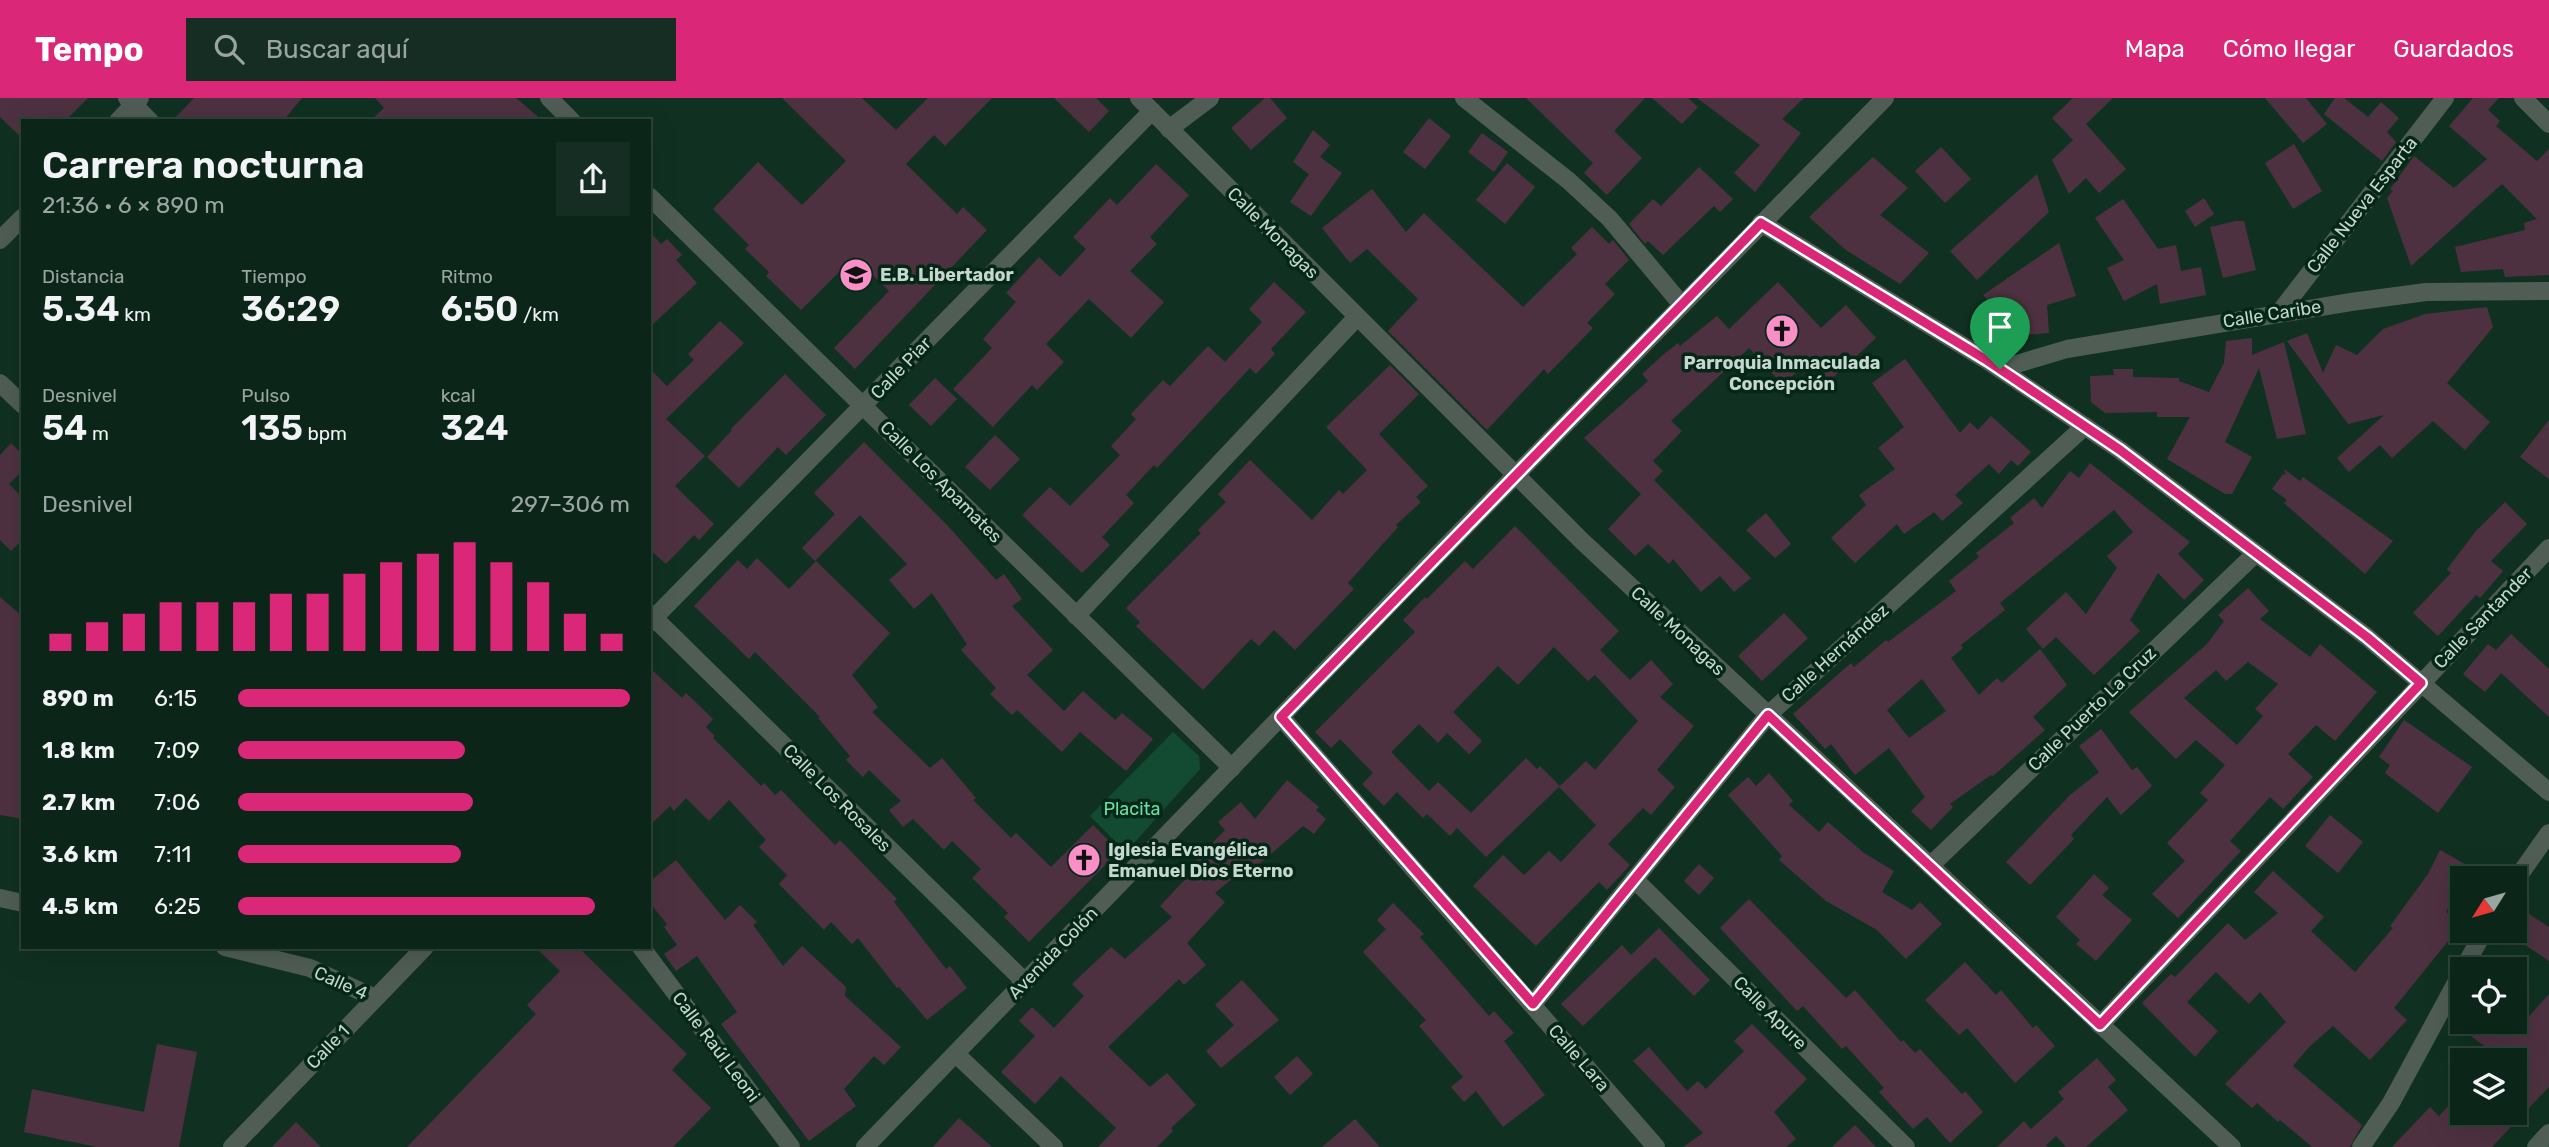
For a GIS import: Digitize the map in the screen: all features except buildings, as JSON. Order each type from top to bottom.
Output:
[{"type":"street","points":[[549,98],[570,119]]},
{"type":"street","name":"Calle Monagas","points":[[1139,98],[1516,475],[1768,715],[2232,1147]]},
{"type":"street","points":[[1169,129],[1210,98]]},
{"type":"street","points":[[1464,98],[1569,181],[1611,219],[1682,305]]},
{"type":"street","name":"Avenida Colón","points":[[865,1147],[1885,98]]},
{"type":"street","name":"Calle Nueva Esparta","points":[[2278,313],[2445,98]]},
{"type":"street","points":[[2523,98],[2549,124]]},
{"type":"street","points":[[119,119],[133,100],[148,119]]},
{"type":"street","name":"Calle Piar","points":[[651,618],[863,407],[1152,111]]},
{"type":"street","name":"Calle Los Apamates","points":[[651,198],[1232,768]]},
{"type":"street","points":[[0,240],[21,219]]},
{"type":"street","points":[[1761,223],[2000,369],[2085,426],[2367,637],[2549,792]]},
{"type":"street","name":"Calle Caribe","points":[[2000,369],[2067,349],[2278,313],[2426,292],[2549,291]]},
{"type":"street","points":[[1076,616],[1357,317]]},
{"type":"street","points":[[0,383],[21,403]]},
{"type":"street","name":"Calle Hernández","points":[[1533,1004],[1768,715],[2085,426]]},
{"type":"street","name":"Calle Santander","points":[[2100,1025],[2421,683],[2454,652],[2549,548]]},
{"type":"street","name":"Calle Puerto La Cruz","points":[[1930,866],[2256,553]]},
{"type":"street","name":"Calle Los Rosales","points":[[651,618],[1025,982]]},
{"type":"street","name":"Calle Lara","points":[[1281,717],[1656,1147]]},
{"type":"street","points":[[2526,866],[2549,833]]},
{"type":"street","name":"Calle Apure","points":[[1634,879],[1906,1147]]},
{"type":"street","points":[[0,898],[21,903]]},
{"type":"street","points":[[2361,1147],[2391,1102],[2477,943]]},
{"type":"street","name":"Calle 4","points":[[234,949],[310,968],[375,998]]},
{"type":"street","name":"Calle 1","points":[[232,1147],[423,949]]},
{"type":"street","name":"Calle Raúl Leoni","points":[[642,949],[791,1147]]},
{"type":"street","points":[[956,1054],[1054,1147]]},
{"type":"street","points":[[2536,1147],[2549,1133]]},
{"type":"green space","name":"Placita","points":[[1173,732],[1199,756],[1200,769],[1126,852],[1090,816]]},
{"type":"place","name":"E.B. Libertador","points":[[856,275]]},
{"type":"place","name":"Parroquia Inmaculada Concepción","points":[[1782,331]]},
{"type":"place","name":"Iglesia Evangélica Emanuel Dios Eterno","points":[[1084,860]]},
{"type":"route","points":[[1761,223],[2000,369],[2120,450],[2367,637],[2421,683],[2100,1025],[1768,715],[1533,1004],[1281,717],[1761,223]]}]
